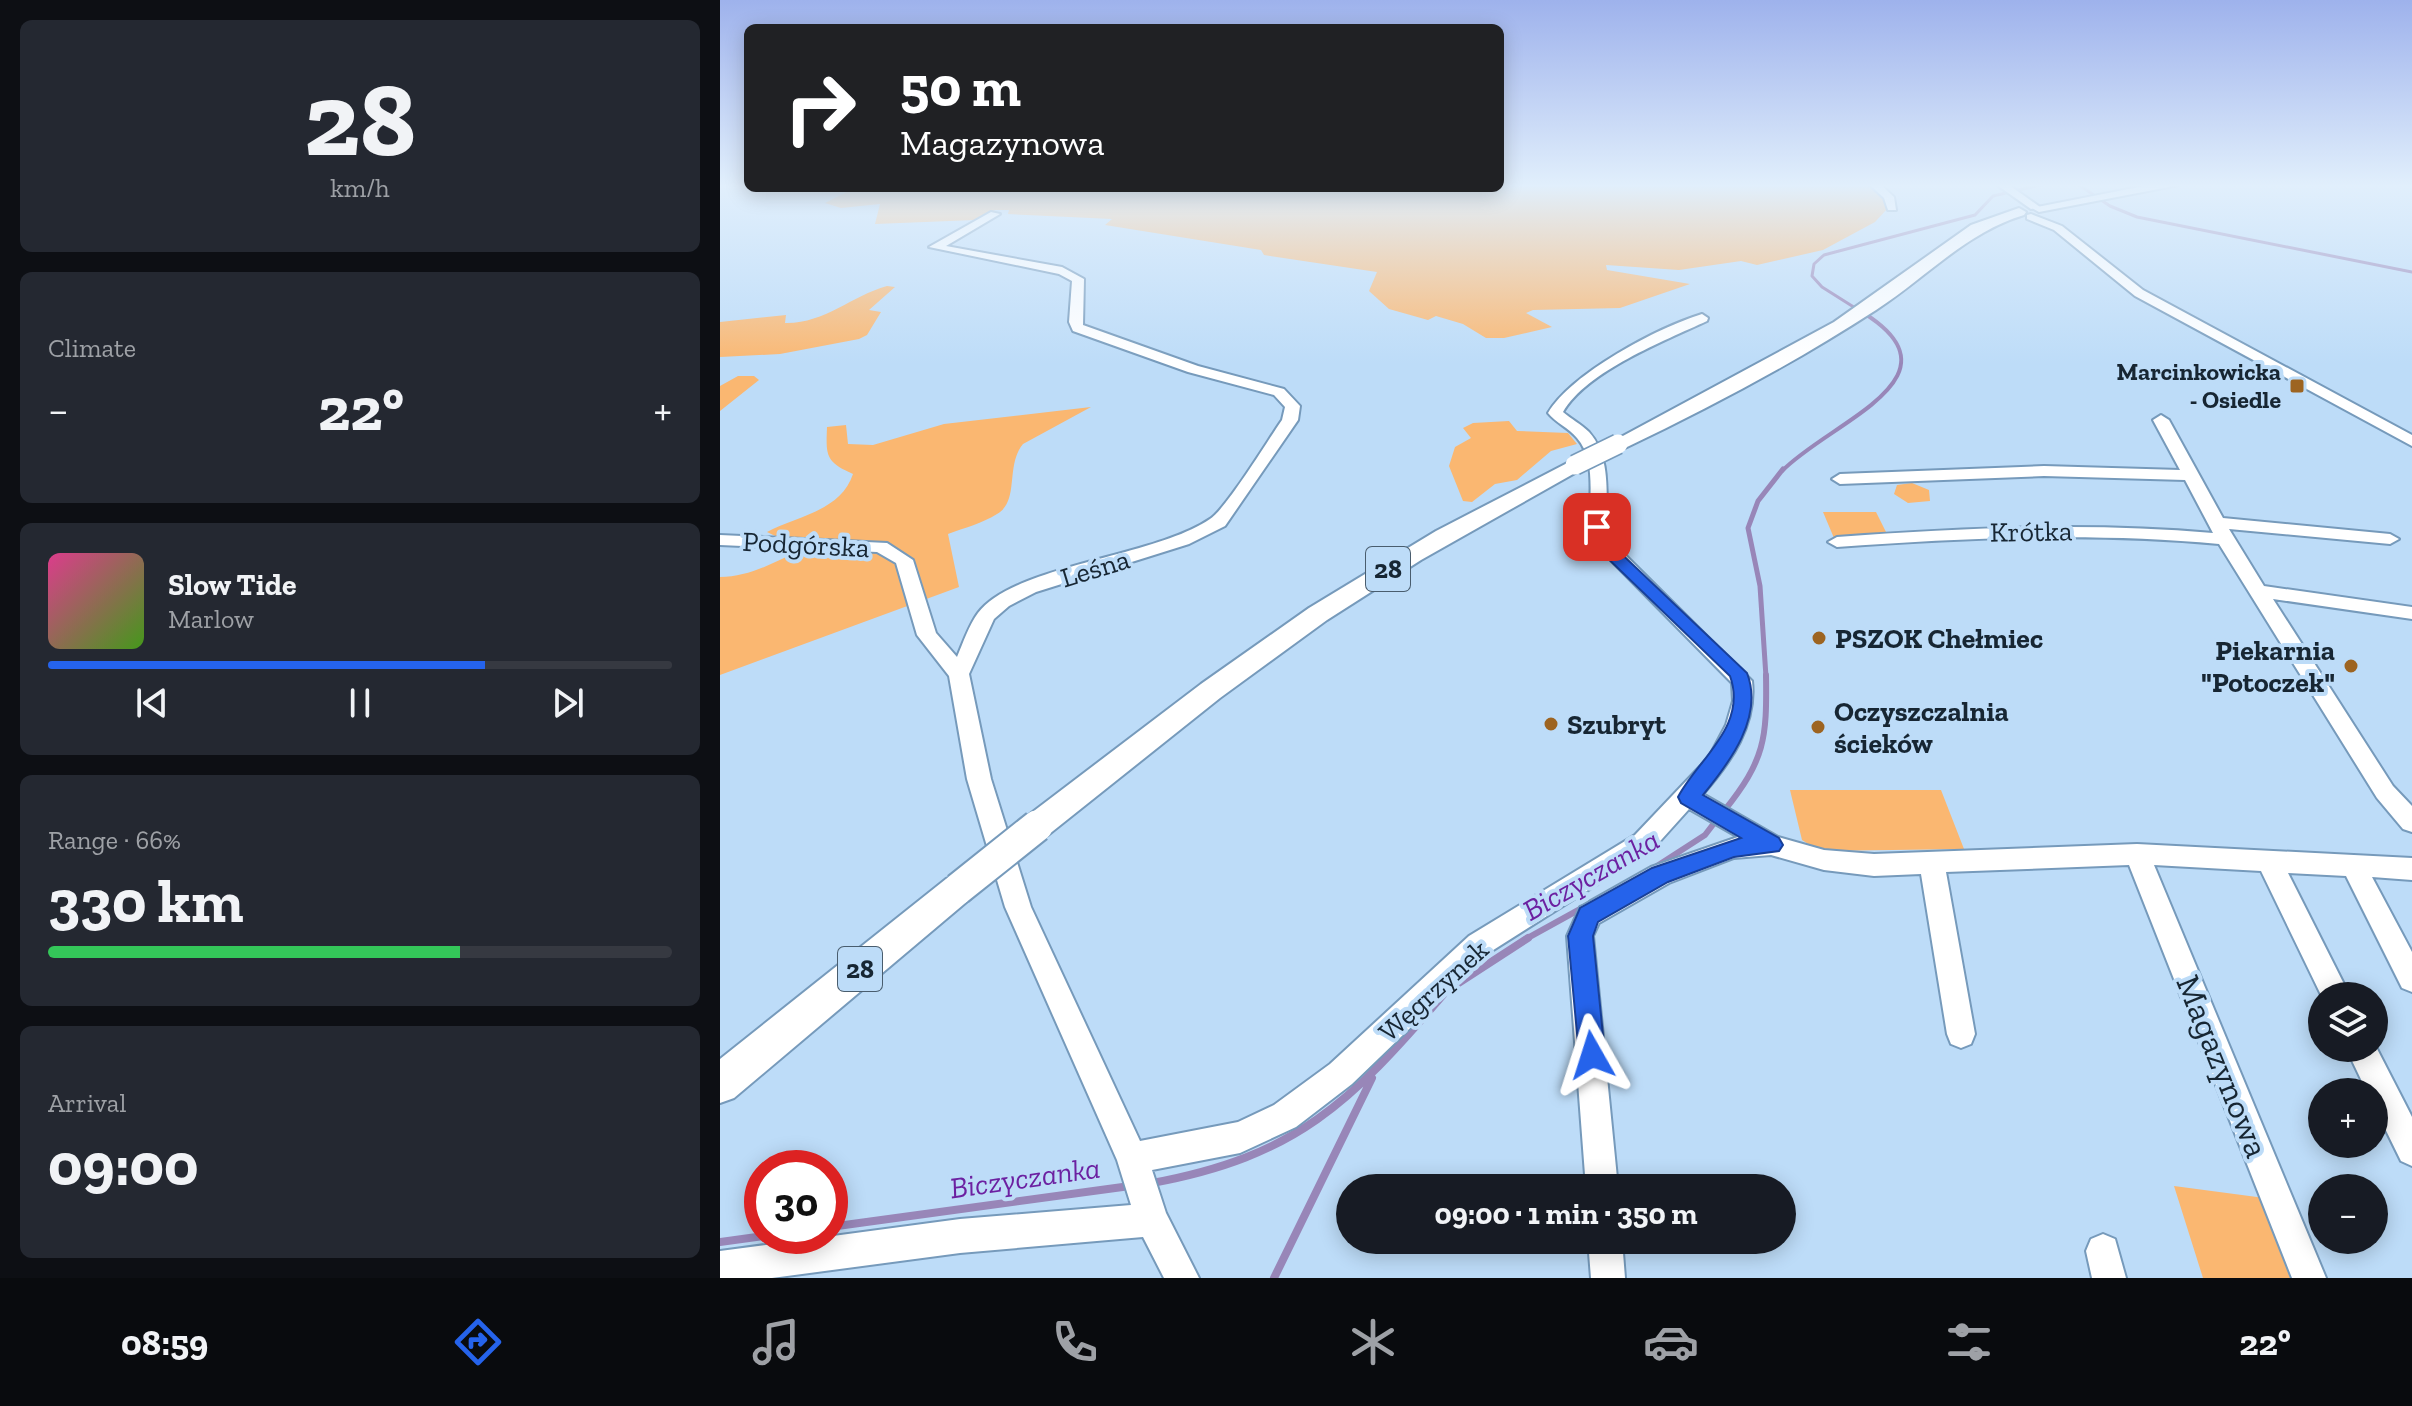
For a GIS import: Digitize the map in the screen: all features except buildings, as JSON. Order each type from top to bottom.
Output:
[{"type":"main road","name":"28","points":[[720,1084],[1037,826],[1210,691],[1319,613],[1437,540],[1575,465],[1692,409],[1849,320],[1949,245]]},
{"type":"street","name":"Leśna","points":[[939,245],[935,247],[1062,271],[1078,279],[1075,322],[1078,328],[1193,369],[1279,392],[1293,406],[1290,420],[1219,522],[1183,540],[1029,588],[1002,602],[986,616],[959,674]]},
{"type":"street","points":[[2079,245],[2139,293],[2412,441]]},
{"type":"street","name":"Węgrzynek","points":[[1132,1158],[1240,1137],[1285,1116],[1341,1074],[1478,945],[1644,842],[1693,800],[1737,725],[1744,701],[1742,681],[1599,539],[1596,475],[1590,446],[1586,438],[1555,413],[1564,396],[1622,358],[1702,318]]},
{"type":"street","points":[[2161,420],[2221,531],[2385,792],[2412,822]]},
{"type":"street","name":"Krótka","points":[[1840,479],[2044,471],[2189,475]]},
{"type":"street","name":"Krótka","points":[[1837,542],[2028,530],[2221,531],[2390,539]]},
{"type":"street","name":"Podgórska","points":[[720,540],[881,547],[904,560],[927,635],[959,674]]},
{"type":"street","points":[[2260,591],[2412,613]]},
{"type":"street","points":[[959,674],[979,779],[1018,907],[1132,1158],[1149,1213],[1182,1278]]},
{"type":"street","points":[[1693,800],[1771,845],[1824,860],[1874,865],[2137,854],[2412,869]]},
{"type":"street","points":[[1601,1174],[1580,936],[1589,915],[1660,875],[1733,848],[1771,845]]},
{"type":"street","name":"Magazynowa","points":[[2137,854],[2309,1278]]},
{"type":"street","points":[[2269,861],[2329,982]]},
{"type":"street","points":[[1932,864],[1961,1034]]},
{"type":"street","points":[[2353,865],[2412,979]]},
{"type":"street","points":[[2368,1062],[2412,1150]]},
{"type":"street","points":[[720,1268],[1149,1213]]},
{"type":"street","points":[[1606,1254],[1608,1278]]},
{"type":"shaded area","points":[[1228,245],[1833,245],[1823,250],[1757,265],[1741,261],[1679,270],[1606,265],[1607,270],[1690,284],[1620,308],[1533,310],[1526,313],[1552,327],[1504,338],[1486,338],[1463,324],[1436,316],[1428,320],[1389,309],[1369,291],[1377,272],[1264,255],[1261,250]]},
{"type":"shaded area","points":[[887,286],[895,287],[869,310],[881,312],[867,335],[859,339],[780,354],[720,357],[720,322],[786,315],[785,323],[799,322],[825,314]]},
{"type":"shaded area","points":[[738,376],[754,376],[759,380],[720,411],[720,386]]},
{"type":"shaded area","points":[[1091,407],[1023,444],[1015,462],[1011,492],[1004,508],[986,520],[948,534],[959,587],[720,675],[720,577],[752,572],[802,549],[767,532],[828,504],[839,496],[853,474],[837,466],[829,456],[827,427],[846,425],[848,444],[873,445],[944,424]]},
{"type":"shaded area","points":[[1509,421],[1517,431],[1568,433],[1577,444],[1551,451],[1517,480],[1495,484],[1472,502],[1463,501],[1449,466],[1455,447],[1471,438],[1463,428],[1473,423]]},
{"type":"shaded area","points":[[1912,483],[1929,490],[1930,501],[1908,503],[1894,494],[1897,485]]},
{"type":"shaded area","points":[[1823,512],[1876,512],[1887,534],[1834,538]]},
{"type":"shaded area","points":[[1790,790],[1941,790],[1964,849],[1819,851],[1802,840]]},
{"type":"shaded area","points":[[2174,1186],[2272,1199],[2302,1278],[2203,1278]]},
{"type":"waterway","name":"Biczyczanka","points":[[1858,310],[1822,287],[1812,276],[1814,264],[1824,255],[1863,245]]},
{"type":"waterway","points":[[2275,245],[2412,272]]},
{"type":"waterway","name":"Biczyczanka","points":[[1782,471],[1881,396],[1897,377],[1901,356],[1889,333],[1858,310]]},
{"type":"waterway","name":"Biczyczanka","points":[[1766,677],[1760,586],[1748,528],[1758,501],[1783,469]]},
{"type":"waterway","name":"Biczyczanka","points":[[1724,811],[1748,777],[1761,748],[1766,716],[1766,677]]},
{"type":"waterway","name":"Biczyczanka","points":[[1657,866],[1705,835],[1718,818]]},
{"type":"waterway","name":"Biczyczanka","points":[[1524,940],[1582,908]]},
{"type":"waterway","name":"Biczyczanka","points":[[1451,988],[1528,938]]},
{"type":"waterway","name":"Biczyczanka","points":[[1152,1183],[1202,1172],[1246,1157],[1283,1140],[1317,1119],[1379,1066],[1443,995]]},
{"type":"waterway","points":[[1274,1278],[1372,1078]]},
{"type":"waterway","name":"Biczyczanka","points":[[848,1225],[1130,1186]]},
{"type":"waterway","name":"Biczyczanka","points":[[720,1242],[744,1239]]},
{"type":"place","name":"Marcinkowicka - Osiedle","points":[[2297,386]]},
{"type":"place","name":"PSZOK Chełmiec","points":[[1819,638]]},
{"type":"place","name":"Piekarnia \"Potoczek\"","points":[[2351,666]]},
{"type":"place","name":"Szubryt","points":[[1551,724]]},
{"type":"place","name":"Oczyszczalnia ścieków","points":[[1818,727]]},
{"type":"route","points":[[1592,1055],[1580,936],[1589,915],[1660,875],[1733,848],[1771,845],[1689,797],[1717,763],[1737,725],[1744,701],[1738,673],[1604,546],[1597,527]]}]
